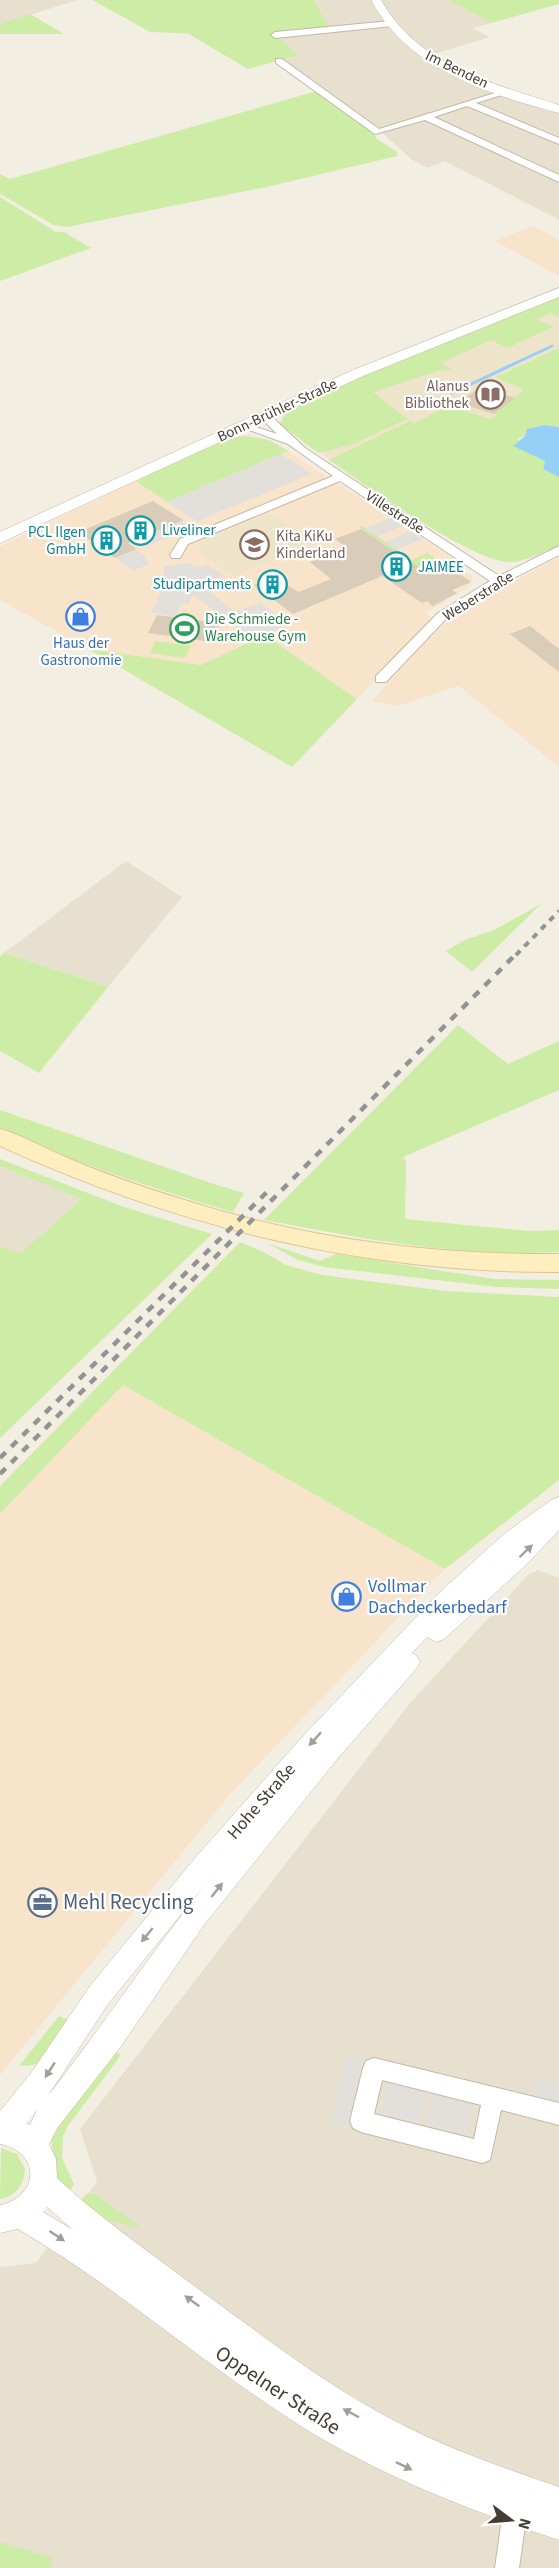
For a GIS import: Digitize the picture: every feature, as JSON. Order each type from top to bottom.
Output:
[{"type":"main road","points":[[0,1137],[42,1157],[140,1195],[260,1229],[398,1254],[477,1263],[559,1263]]},
{"type":"street","name":"Im Benden","points":[[376,0],[390,24],[411,45],[434,60],[505,91],[559,109]]},
{"type":"street","points":[[275,35],[390,24]]},
{"type":"street","points":[[279,60],[378,132],[505,91]]},
{"type":"street","points":[[467,103],[559,141]]},
{"type":"street","points":[[426,117],[559,179]]},
{"type":"street","name":"Bonn-Brühler-Straße","points":[[0,538],[358,373],[559,292]]},
{"type":"street","name":"Villestraße","points":[[265,416],[291,442],[498,581]]},
{"type":"street","name":"Villestraße","points":[[244,426],[291,442]]},
{"type":"street","points":[[176,555],[184,542],[341,477]]},
{"type":"street","name":"Weberstraße","points":[[381,679],[442,616],[498,581],[559,550]]},
{"type":"street","name":"Hohe Straße","points":[[0,2130],[14,2117],[51,2069],[79,2020],[177,1898],[321,1732],[533,1523],[559,1506]]},
{"type":"street","name":"Hohe Straße","points":[[35,2143],[48,2117],[109,2040],[195,1917],[329,1750],[398,1672],[457,1600],[518,1558],[559,1515]]},
{"type":"street","points":[[493,2098],[482,2152],[361,2121],[374,2068],[559,2114]]},
{"type":"street","points":[[0,2130],[20,2133],[35,2143],[42,2155],[45,2169],[43,2184],[34,2201],[9,2216]]},
{"type":"street","name":"Oppelner Straße","points":[[43,2184],[67,2207],[123,2250],[291,2374],[343,2409],[466,2471],[559,2525]]},
{"type":"street","name":"Oppelner Straße","points":[[9,2216],[49,2230],[303,2410],[404,2467],[517,2500],[559,2502]]},
{"type":"street","points":[[507,2568],[517,2500]]},
{"type":"shaded area","points":[[0,0],[78,0],[0,24]]},
{"type":"shaded area","points":[[314,0],[449,0],[491,23],[473,28],[490,37],[421,58],[447,72],[559,114],[559,220],[445,161],[427,168],[411,159],[378,129],[281,59],[285,58],[273,34],[329,28]]},
{"type":"shaded area","points":[[533,226],[559,240],[559,276],[495,241]]},
{"type":"shaded area","points":[[559,296],[559,391],[353,476],[280,424],[285,413],[362,377]]},
{"type":"shaded area","points":[[248,435],[269,440],[288,451],[465,567],[462,569],[473,578],[468,587],[426,613],[433,619],[357,699],[265,635],[201,665],[88,649],[0,600],[0,546],[180,460],[230,438]]},
{"type":"shaded area","points":[[281,454],[312,474],[197,521],[167,502]]},
{"type":"shaded area","name":"Kita KiKu Kinderland","points":[[268,513],[313,544],[232,577],[197,549],[207,539]]},
{"type":"shaded area","points":[[391,518],[403,526],[377,537],[365,528]]},
{"type":"shaded area","points":[[183,520],[193,527],[147,546],[137,539]]},
{"type":"shaded area","points":[[411,531],[423,539],[396,550],[385,542]]},
{"type":"shaded area","points":[[136,549],[144,555],[149,564],[133,571],[115,558]]},
{"type":"shaded area","points":[[559,557],[559,767],[459,686],[397,706],[372,701],[415,653],[460,610]]},
{"type":"shaded area","points":[[190,563],[196,568],[207,564],[225,576],[202,586],[236,612],[260,602],[287,625],[255,640],[193,595],[189,604],[182,603],[176,616],[151,613],[162,590],[165,566]]},
{"type":"shaded area","points":[[126,861],[182,897],[108,987],[4,953]]},
{"type":"shaded area","points":[[0,1166],[83,1199],[21,1253],[0,1246]]},
{"type":"shaded area","points":[[123,1385],[445,1569],[231,1793],[0,2075],[0,1514]]},
{"type":"shaded area","points":[[538,1570],[559,1578],[559,2568],[0,2568],[0,2267],[36,2263],[97,2182],[80,2129],[410,1703],[529,1574]]},
{"type":"shaded area","points":[[347,2053],[364,2057],[347,2128],[330,2124]]},
{"type":"shaded area","points":[[537,2079],[559,2084],[559,2102],[534,2096]]},
{"type":"shaded area","points":[[387,2081],[426,2091],[418,2129],[378,2119]]},
{"type":"shaded area","points":[[432,2093],[473,2103],[465,2141],[424,2130]]},
{"type":"green space","points":[[92,0],[314,0],[330,29],[274,34],[299,55],[248,69],[188,33],[150,32]]},
{"type":"green space","points":[[449,0],[559,0],[559,4],[491,23]]},
{"type":"green space","points":[[30,14],[64,34],[0,34],[0,24]]},
{"type":"green space","points":[[317,91],[372,131],[377,139],[397,152],[397,156],[271,186],[67,227],[54,225],[0,194],[0,174],[10,179]]},
{"type":"green space","points":[[0,197],[56,232],[64,232],[91,248],[0,281]]},
{"type":"green space","points":[[559,296],[559,317],[550,313],[537,319],[553,327],[507,348],[491,340],[441,363],[451,369],[446,371],[443,369],[373,392],[407,419],[351,445],[318,453],[280,424],[285,413],[362,377]]},
{"type":"green space","points":[[559,348],[559,427],[545,425],[518,439],[532,455],[545,461],[543,469],[559,477],[559,545],[554,548],[515,562],[498,560],[476,552],[421,522],[329,460],[410,421],[414,424],[447,405],[490,419],[498,416],[494,414],[524,390],[496,377]]},
{"type":"green space","points":[[244,436],[269,440],[288,451],[167,502],[136,481],[230,438]]},
{"type":"green space","points":[[362,526],[412,560],[428,553],[436,559],[418,567],[359,527]]},
{"type":"green space","points":[[265,635],[357,699],[292,767],[88,649],[201,665]]},
{"type":"green space","points":[[155,641],[191,646],[185,658],[150,653]]},
{"type":"green space","points":[[541,904],[472,972],[446,951],[465,940],[494,930]]},
{"type":"green space","points":[[4,953],[108,987],[39,1073],[0,1051],[0,957]]},
{"type":"green space","points":[[458,1025],[508,1064],[559,1041],[559,1090],[403,1157],[406,1162],[405,1219],[528,1231],[559,1230],[559,1252],[485,1252],[410,1245],[264,1220]]},
{"type":"green space","points":[[0,1110],[244,1193],[233,1212],[173,1194],[86,1164],[0,1127]]},
{"type":"green space","points":[[0,1159],[124,1207],[212,1234],[0,1438],[0,1246],[21,1253],[82,1199],[0,1166]]},
{"type":"green space","points":[[240,1242],[286,1265],[322,1275],[445,1291],[559,1297],[559,1480],[445,1569],[123,1385],[0,1514],[0,1486]]},
{"type":"green space","points":[[267,1243],[320,1261],[336,1254],[494,1279],[559,1280],[559,1289],[497,1287],[324,1267],[298,1260]]},
{"type":"green space","points":[[59,2016],[69,2020],[42,2064],[19,2066]]},
{"type":"green space","points":[[111,2049],[120,2054],[119,2058],[67,2127],[63,2137],[62,2158],[74,2184],[66,2197],[56,2181],[51,2135]]},
{"type":"green space","points":[[1,2148],[17,2154],[25,2169],[18,2189],[6,2198],[0,2199]]},
{"type":"green space","points":[[86,2194],[95,2194],[139,2226],[137,2228],[97,2217],[77,2205]]},
{"type":"green space","points":[[0,2542],[53,2558],[50,2568],[0,2568]]},
{"type":"water","points":[[545,425],[559,427],[559,477],[543,469],[545,461],[513,446],[525,436],[527,429]]},
{"type":"building","points":[[480,387],[515,398],[494,414],[459,403]]},
{"type":"building","points":[[153,501],[183,520],[128,543],[136,549],[115,558],[79,532]]},
{"type":"building","points":[[361,529],[430,575],[449,567],[471,582],[452,590],[457,593],[433,606],[427,601],[422,603],[382,576],[293,614],[254,585],[274,577],[299,592],[331,579],[310,562],[346,547],[335,539]]},
{"type":"building","name":"Die Schmiede - Warehouse Gym","points":[[157,615],[220,623],[212,642],[148,633]]},
{"type":"building","points":[[530,626],[559,649],[559,672],[510,634]]},
{"type":"waterway","points":[[452,393],[552,346]]},
{"type":"railway","points":[[516,955],[559,911]]},
{"type":"railway","points":[[0,1474],[517,953]]},
{"type":"railway","points":[[0,1458],[270,1189]]},
{"type":"place","name":"Alanus Bibliothek","points":[[490,395]]},
{"type":"place","name":"Liveliner","points":[[141,530]]},
{"type":"place","name":"PCL Ilgen GmbH","points":[[107,541]]},
{"type":"place","name":"Kita KiKu Kinderland","points":[[255,545]]},
{"type":"place","name":"JAIMEE","points":[[397,567]]},
{"type":"place","name":"Studipartments","points":[[272,584]]},
{"type":"place","name":"Haus der Gastronomie","points":[[81,616]]},
{"type":"place","name":"Die Schmiede - Warehouse Gym","points":[[184,628]]},
{"type":"place","name":"Vollmar Dachdeckerbedarf","points":[[347,1596]]},
{"type":"place","name":"Mehl Recycling","points":[[42,1902]]}]
